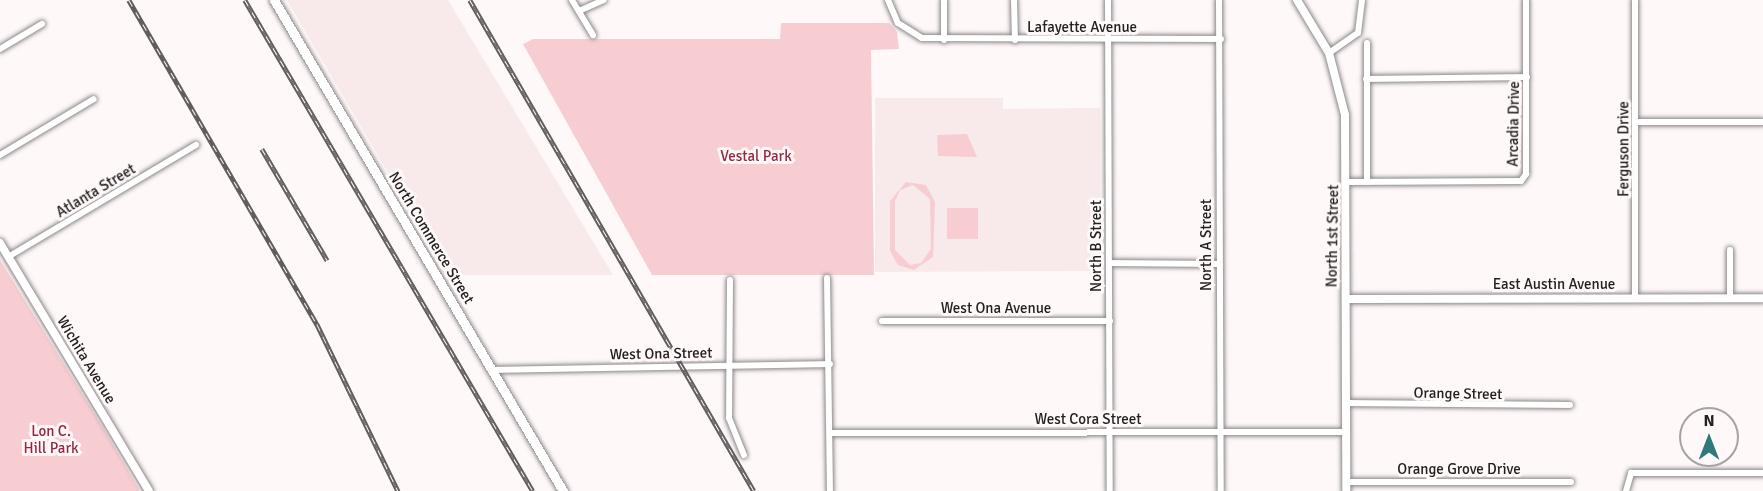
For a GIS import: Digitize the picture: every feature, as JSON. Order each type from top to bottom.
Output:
[{"type":"main road","name":"North Commerce Street","points":[[274,0],[562,491]]},
{"type":"street","points":[[572,0],[593,35]]},
{"type":"street","points":[[579,11],[604,0]]},
{"type":"street","name":"Lafayette Avenue","points":[[888,0],[908,33],[944,40],[1221,39]]},
{"type":"street","points":[[944,0],[944,40]]},
{"type":"street","points":[[1014,0],[1015,40]]},
{"type":"street","name":"North B Street","points":[[1108,0],[1110,491]]},
{"type":"street","name":"North A Street","points":[[1219,0],[1221,39],[1219,264],[1221,491]]},
{"type":"street","name":"North 1st Street","points":[[1297,0],[1329,53],[1342,91],[1348,182],[1346,487]]},
{"type":"street","points":[[1329,53],[1358,33],[1362,0]]},
{"type":"street","name":"Arcadia Drive","points":[[1348,182],[1521,181],[1526,174],[1526,0]]},
{"type":"street","name":"Ferguson Drive","points":[[1635,0],[1635,298]]},
{"type":"street","points":[[0,49],[42,24]]},
{"type":"street","points":[[1367,43],[1367,182]]},
{"type":"street","points":[[1366,79],[1527,77]]},
{"type":"street","points":[[0,155],[94,99]]},
{"type":"street","points":[[1636,122],[1763,122]]},
{"type":"street","name":"Atlanta Street","points":[[8,258],[196,145]]},
{"type":"street","name":"Wichita Avenue","points":[[0,243],[149,491]]},
{"type":"street","points":[[1730,250],[1730,298]]},
{"type":"street","points":[[1109,263],[1219,264]]},
{"type":"street","points":[[826,278],[830,364],[830,491]]},
{"type":"street","points":[[730,280],[729,418],[744,455]]},
{"type":"street","name":"East Austin Avenue","points":[[1346,299],[1763,298]]},
{"type":"street","name":"West Ona Avenue","points":[[882,321],[1110,321]]},
{"type":"street","name":"West Ona Street","points":[[492,370],[830,364]]},
{"type":"street","name":"Orange Street","points":[[1346,403],[1570,405]]},
{"type":"street","name":"West Cora Street","points":[[830,433],[1346,432]]},
{"type":"street","points":[[1626,491],[1631,473],[1763,473]]},
{"type":"street","name":"Orange Grove Drive","points":[[1346,487],[1571,482]]},
{"type":"shaded area","points":[[287,0],[448,0],[613,275],[448,275]]},
{"type":"shaded area","points":[[875,98],[1003,98],[1003,109],[1100,108],[1100,271],[875,272]]},
{"type":"green space","name":"Vestal Park","points":[[781,23],[889,23],[897,32],[899,49],[871,50],[874,275],[652,275],[523,44],[533,39],[780,39]]},
{"type":"green space","points":[[967,134],[977,157],[938,156],[937,135]]},
{"type":"green space","points":[[906,182],[926,185],[935,202],[933,257],[914,270],[898,265],[890,251],[890,201]],"holes":[[[913,185],[930,199],[931,249],[921,263],[910,265],[895,250],[895,201],[900,190]]]},
{"type":"green space","points":[[947,208],[978,208],[978,239],[947,239]]},
{"type":"green space","name":"Lon C. Hill Park","points":[[0,260],[105,431],[140,491],[0,491]]},
{"type":"railway","points":[[129,0],[317,324],[398,491]]},
{"type":"railway","points":[[245,0],[533,491]]},
{"type":"railway","points":[[470,0],[754,491]]},
{"type":"railway","points":[[262,149],[327,260]]}]
